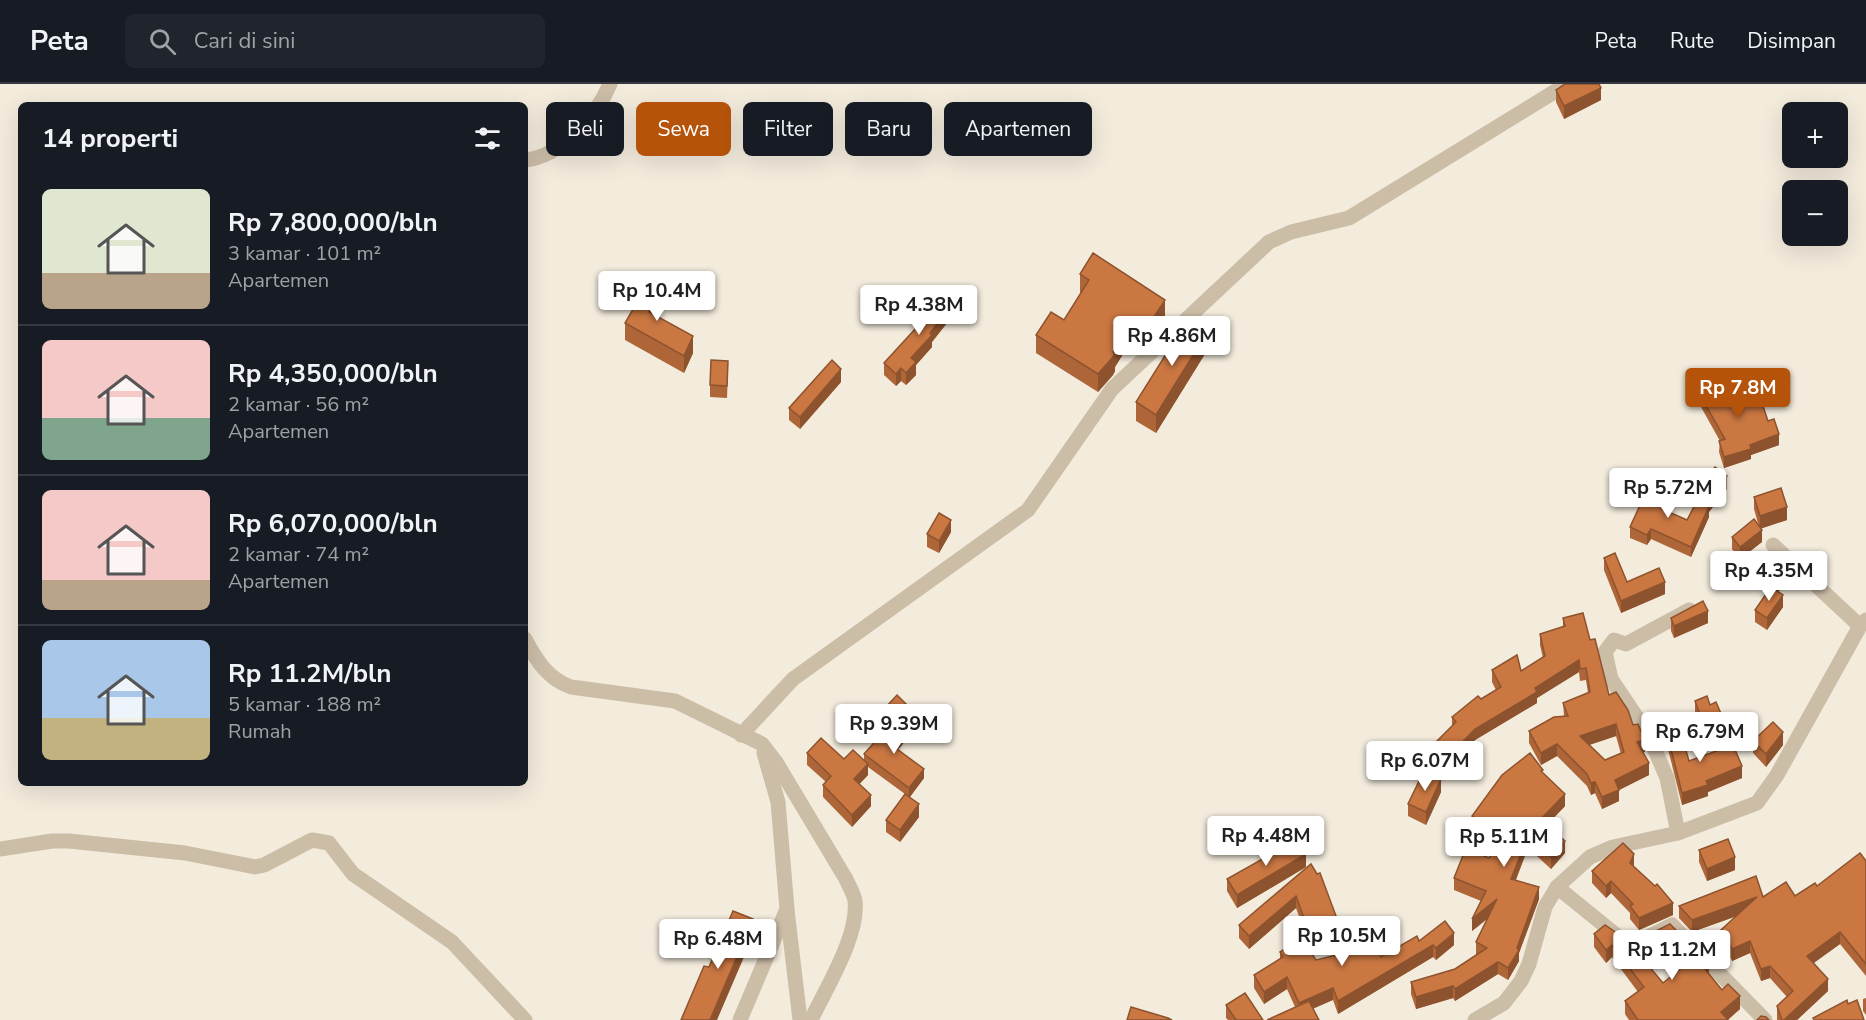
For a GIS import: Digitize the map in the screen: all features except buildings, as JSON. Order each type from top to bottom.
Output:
[{"type":"street","points":[[528,159],[554,150],[586,120],[604,99],[610,84]]},
{"type":"street","points":[[741,735],[792,679],[1028,510],[1113,389],[1269,242],[1291,232],[1349,218],[1567,84]]},
{"type":"street","points":[[1475,1020],[1504,1003],[1521,981],[1529,964],[1545,908],[1557,887],[1590,857],[1613,847],[1678,833],[1757,802],[1777,775],[1863,623],[1773,545]]},
{"type":"street","points":[[1678,833],[1667,778],[1648,734],[1611,679],[1605,652],[1614,640],[1626,644],[1698,605]]},
{"type":"street","points":[[528,645],[557,682],[571,687],[675,701],[762,744],[776,762],[846,879],[855,899],[855,917],[848,940],[811,1020]]},
{"type":"street","points":[[762,744],[778,802],[800,1020]]},
{"type":"street","points":[[0,849],[69,841],[184,853],[255,867],[264,865],[304,842],[321,840],[336,849],[353,874],[452,942],[525,1020]]},
{"type":"street","points":[[1557,887],[1626,943],[1634,944],[1672,925],[1765,1020]]},
{"type":"street","points":[[741,1020],[787,909]]}]
